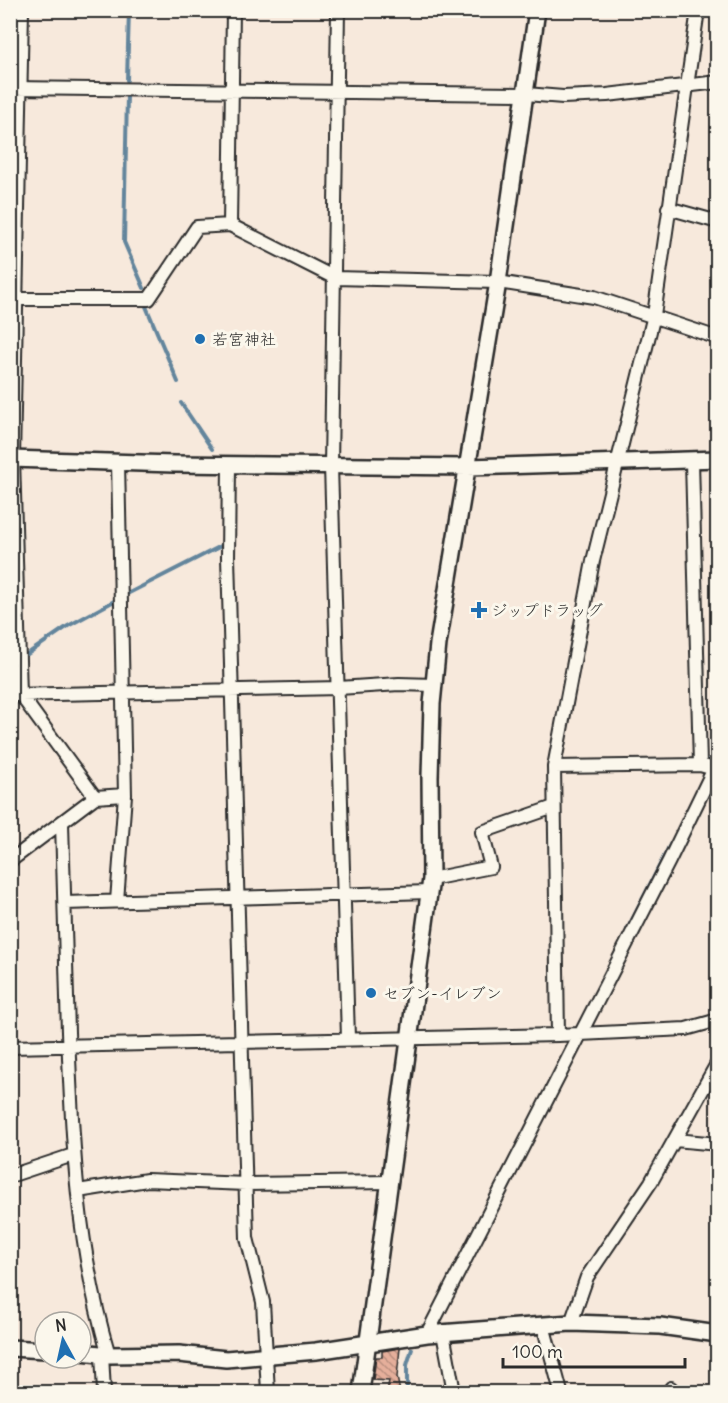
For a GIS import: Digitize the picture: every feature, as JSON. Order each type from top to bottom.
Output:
[{"type":"street","points":[[22,10],[15,88],[12,459],[15,695],[94,796]]},
{"type":"street","points":[[230,225],[233,10]]},
{"type":"street","points":[[338,10],[331,466],[348,1038]]},
{"type":"street","points":[[361,1392],[430,886],[430,777],[438,644],[498,282],[537,10]]},
{"type":"street","points":[[558,1035],[554,767],[590,572],[654,315],[685,86],[698,10]]},
{"type":"street","points":[[15,88],[526,94],[563,97],[717,82]]},
{"type":"street","points":[[668,208],[717,222]]},
{"type":"street","points":[[13,299],[148,299],[197,227],[230,225],[335,278],[498,282],[594,297],[654,315],[717,338]]},
{"type":"street","points":[[12,459],[229,465],[468,467],[717,459]]},
{"type":"street","points":[[692,461],[699,765]]},
{"type":"street","points":[[117,901],[125,795],[118,462]]},
{"type":"street","points":[[229,465],[232,690],[247,1238],[263,1302],[268,1355],[268,1392]]},
{"type":"street","points":[[15,695],[399,684],[434,685]]},
{"type":"street","points":[[427,1334],[716,767],[699,765],[554,767]]},
{"type":"street","points":[[10,861],[63,823],[94,796],[125,795]]},
{"type":"street","points":[[65,903],[343,895],[430,886],[491,867],[482,832],[554,807]]},
{"type":"street","points":[[63,823],[73,1155],[80,1229],[106,1354],[104,1392]]},
{"type":"street","points":[[10,1047],[558,1035],[686,1029],[717,1020]]},
{"type":"street","points":[[571,1323],[587,1277],[651,1182],[717,1062]]},
{"type":"street","points":[[675,1140],[717,1144]]},
{"type":"street","points":[[10,1176],[73,1155]]},
{"type":"street","points":[[78,1191],[147,1180],[246,1184],[390,1182]]},
{"type":"street","points":[[93,1353],[179,1354],[226,1359],[427,1334],[571,1323],[660,1326],[717,1334]]},
{"type":"street","points":[[543,1325],[561,1392]]},
{"type":"street","points":[[443,1333],[454,1392]]},
{"type":"street","points":[[10,1348],[33,1349]]},
{"type":"path","points":[[10,1372],[17,1392]]},
{"type":"building","points":[[400,1348],[397,1377],[400,1392],[387,1392],[389,1381],[373,1380],[376,1357],[382,1357],[382,1351]]},
{"type":"waterway","points":[[127,80],[129,10]]},
{"type":"waterway","points":[[127,95],[124,242],[144,288]]},
{"type":"waterway","points":[[145,304],[178,382]]},
{"type":"waterway","points":[[181,403],[212,449]]},
{"type":"waterway","points":[[127,594],[223,545]]},
{"type":"waterway","points":[[23,657],[68,626],[116,600]]},
{"type":"waterway","points":[[710,760],[718,742]]},
{"type":"waterway","points":[[627,930],[671,843]]},
{"type":"waterway","points":[[407,1392],[407,1365],[412,1349]]},
{"type":"place","name":"若宮神社","points":[[200,339]]},
{"type":"place","name":"ジップドラッグ","points":[[479,610]]},
{"type":"place","name":"セブン-イレブン","points":[[371,993]]}]
